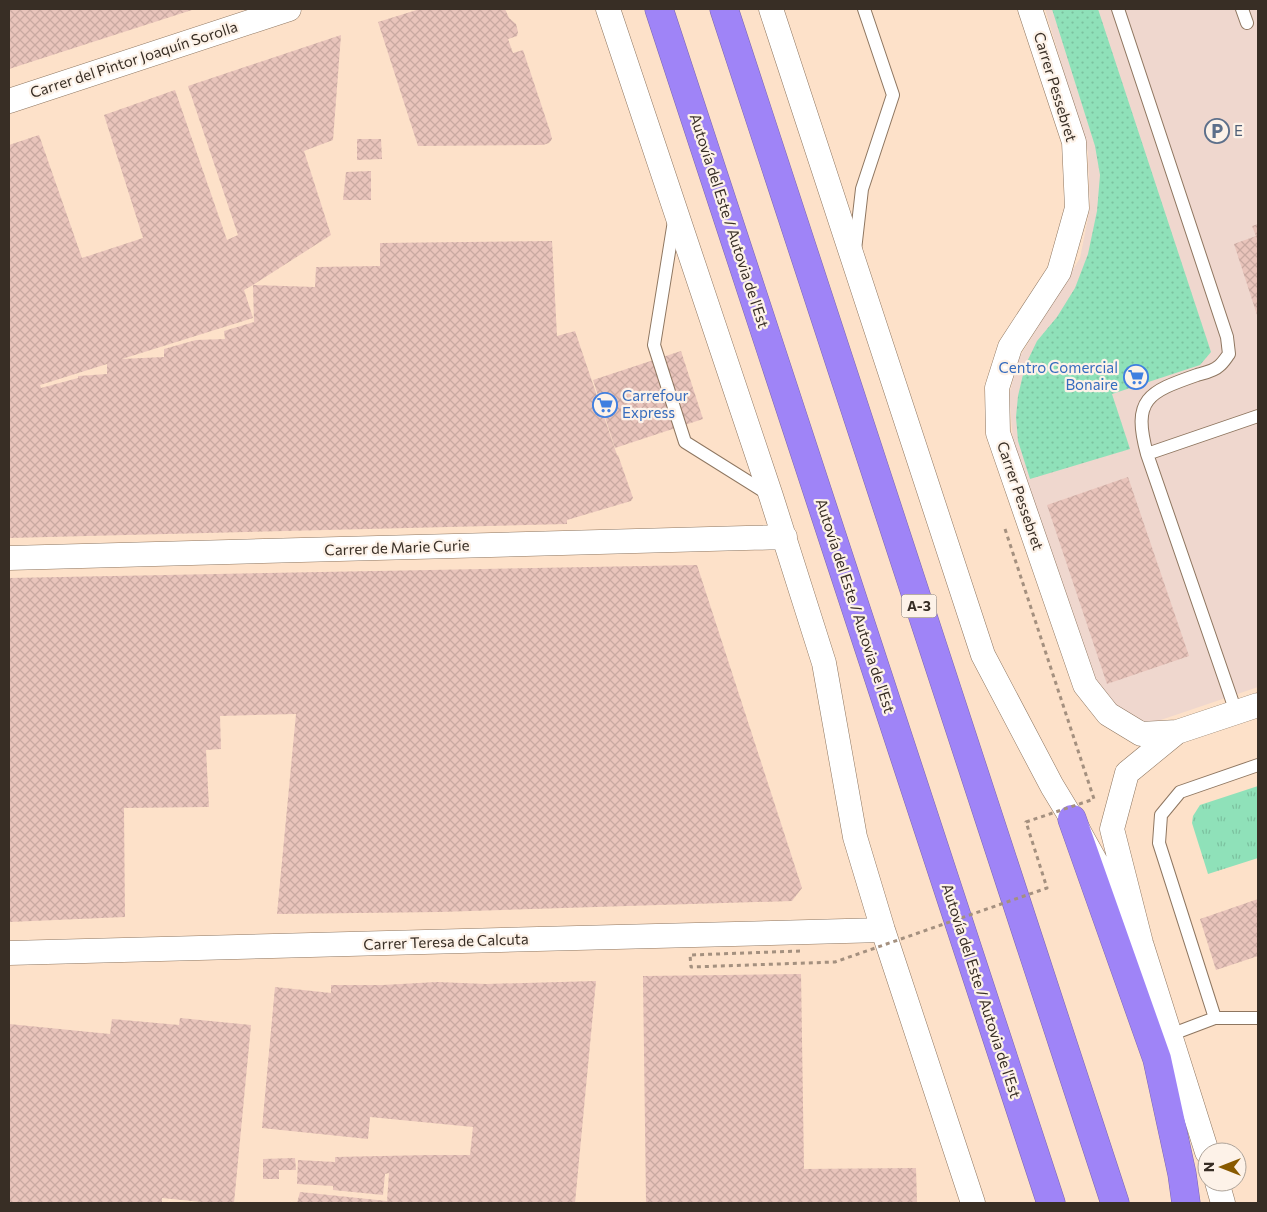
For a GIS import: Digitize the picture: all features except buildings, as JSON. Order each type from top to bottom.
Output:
[{"type":"highway","name":"Autovía del Este / Autovia de l'Est","points":[[659,9],[1051,1203]]},
{"type":"highway","name":"A-3","points":[[724,9],[1114,1203]]},
{"type":"highway","points":[[1072,819],[1157,1059],[1182,1174],[1186,1203]]},
{"type":"street","name":"Carrer del Pintor Joaquín Sorolla","points":[[9,101],[288,9]]},
{"type":"street","points":[[608,9],[785,537],[824,663],[855,837],[883,930],[973,1203]]},
{"type":"street","points":[[771,9],[983,656],[1052,786],[1141,943]]},
{"type":"street","name":"Carrer Pessebret","points":[[1030,9],[1074,142],[1077,208],[1059,272],[1010,347],[996,388],[998,433],[1085,685],[1108,714],[1141,734],[1177,732],[1258,705]]},
{"type":"street","name":"Carrer de Marie Curie","points":[[9,558],[785,537]]},
{"type":"street","points":[[1177,732],[1127,773],[1112,830],[1141,943],[1204,1142]]},
{"type":"street","name":"Carrer Teresa de Calcuta","points":[[9,953],[883,930]]},
{"type":"lane","points":[[854,260],[862,189],[893,95],[864,9]]},
{"type":"lane","points":[[1118,9],[1227,337],[1228,354],[1218,368],[1165,386],[1150,396],[1142,412],[1142,433],[1236,712]]},
{"type":"lane","points":[[1242,9],[1247,23]]},
{"type":"lane","points":[[676,211],[654,345],[686,442],[771,496]]},
{"type":"lane","points":[[1148,454],[1258,416]]},
{"type":"lane","points":[[1215,1018],[1159,843],[1161,815],[1180,792],[1258,765]]},
{"type":"lane","points":[[1170,1035],[1215,1018],[1258,1018]]},
{"type":"path","points":[[800,951],[690,955],[691,967],[835,962],[1047,888],[1026,822],[1094,799],[1004,526]]},
{"type":"shaded area","name":"Centro Comercial Bonaire","points":[[1045,9],[1258,9],[1258,687],[1146,725],[1097,693],[1013,440],[1009,395],[1019,358],[1080,258],[1090,208],[1088,152]]},
{"type":"green space","points":[[1052,9],[1098,9],[1211,352],[1200,365],[1112,394],[1130,449],[1030,479],[1018,441],[1016,417],[1018,396],[1025,366],[1037,341],[1057,317],[1075,288],[1088,254],[1097,211],[1100,175],[1095,146]]},
{"type":"green space","points":[[1258,786],[1258,858],[1208,874],[1192,823],[1193,816],[1200,805]]},
{"type":"place","name":"E","points":[[1217,131]]},
{"type":"place","name":"Centro Comercial Bonaire","points":[[1136,377]]},
{"type":"place","name":"Carrefour Express","points":[[605,405]]}]
